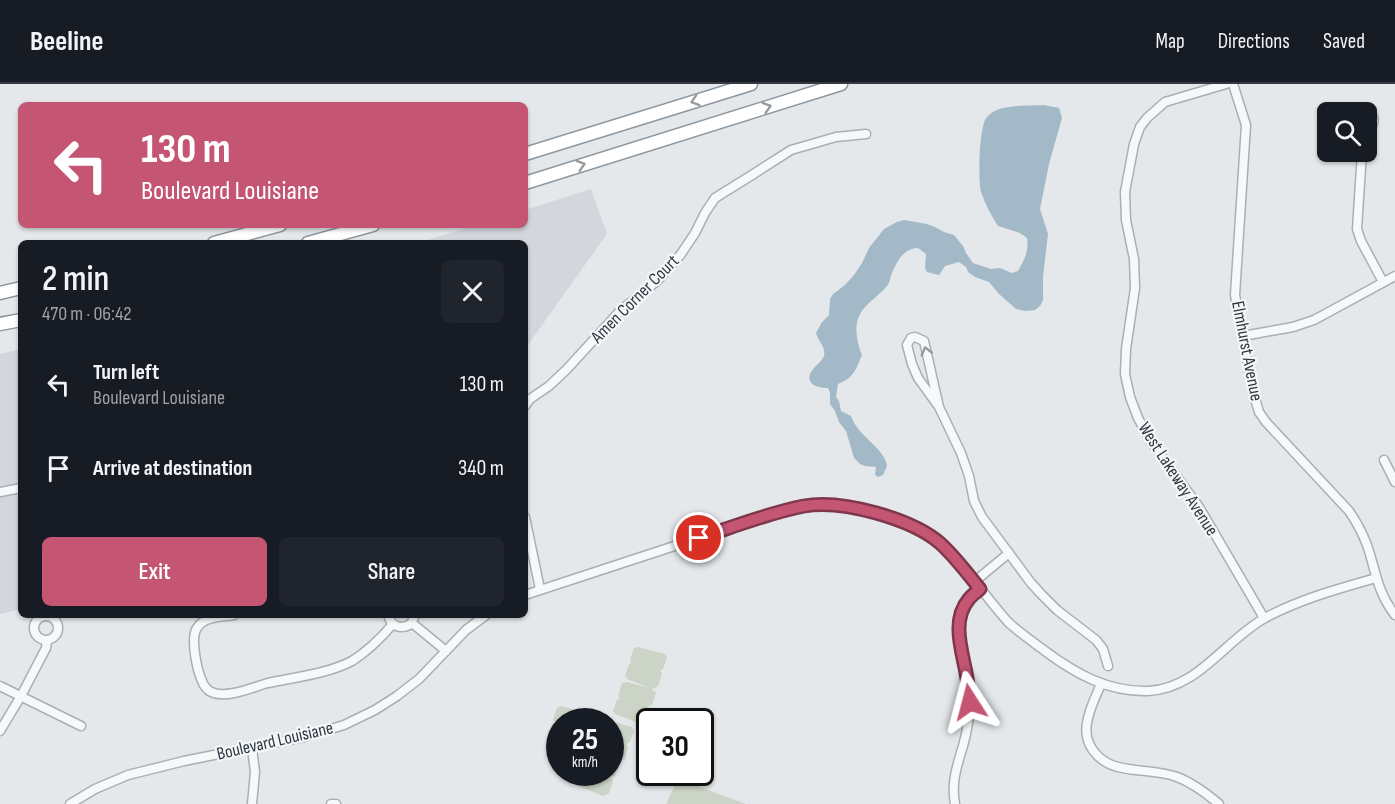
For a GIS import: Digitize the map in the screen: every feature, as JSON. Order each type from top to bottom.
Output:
[{"type":"highway","points":[[528,153],[751,84]]},
{"type":"highway","points":[[528,182],[841,84]]},
{"type":"highway","points":[[225,240],[269,228]]},
{"type":"highway","points":[[319,240],[362,228]]},
{"type":"highway","points":[[0,293],[18,289]]},
{"type":"highway","points":[[0,324],[18,321]]},
{"type":"street","name":"West Lakeway Avenue","points":[[1226,84],[1165,102],[1140,127],[1134,144],[1125,192],[1126,220],[1134,259],[1135,288],[1125,374],[1138,418],[1152,443],[1199,507],[1264,618]]},
{"type":"street","name":"Elmhurst Avenue","points":[[1233,84],[1246,125],[1235,295],[1253,392],[1259,412],[1349,511],[1358,524],[1382,594],[1395,615]]},
{"type":"street","name":"Amen Corner Court","points":[[528,402],[567,369],[620,311],[657,281],[681,254],[715,198],[791,150],[836,136],[866,134]]},
{"type":"street","points":[[1361,162],[1357,230],[1383,282]]},
{"type":"street","points":[[1243,336],[1293,327],[1314,320],[1395,276]]},
{"type":"street","points":[[939,408],[924,341],[915,337],[911,338],[907,345],[912,363],[939,408],[961,453],[974,501],[982,517],[1042,595],[1096,640],[1103,649],[1108,666]]},
{"type":"street","points":[[1384,460],[1395,482]]},
{"type":"street","points":[[0,492],[18,489]]},
{"type":"street","points":[[528,594],[778,513],[806,506],[834,504],[905,522],[923,531],[941,544],[1011,625],[1036,645],[1063,664],[1101,684],[1127,690],[1150,691],[1172,686],[1190,677],[1264,618],[1322,594],[1376,578]]},
{"type":"street","points":[[528,531],[540,589]]},
{"type":"street","points":[[974,582],[1009,553]]},
{"type":"street","points":[[955,804],[954,780],[969,724],[970,702],[958,639],[960,620],[964,606],[980,589]]},
{"type":"street","points":[[216,618],[202,622],[196,628],[193,643],[202,681],[212,693],[219,695],[332,669],[367,651],[393,624]]},
{"type":"street","points":[[390,618],[393,624],[399,627],[404,627],[413,619],[446,651]]},
{"type":"street","name":"Boulevard Louisiane","points":[[70,804],[95,789],[128,775],[184,761],[304,737],[344,724],[375,710],[397,696],[419,679],[466,630],[482,618]]},
{"type":"street","points":[[0,731],[46,648],[47,640]]},
{"type":"street","points":[[1101,684],[1086,724],[1088,739],[1100,759],[1119,768],[1176,777],[1196,786],[1219,804]]},
{"type":"street","points":[[0,686],[81,726]]},
{"type":"street","points":[[252,748],[255,772],[252,804]]},
{"type":"shaded area","points":[[591,189],[607,234],[528,345],[528,240],[428,240],[466,228],[528,228],[528,209]]},
{"type":"shaded area","points":[[18,350],[18,610],[0,614],[0,354]]},
{"type":"green space","points":[[634,648],[665,654],[667,658],[660,671],[662,674],[658,686],[652,689],[656,693],[652,705],[648,706],[649,708],[636,708],[636,722],[624,717],[624,708],[614,708],[620,698],[618,696],[622,683],[627,682],[650,688],[627,679],[625,676]]},
{"type":"green space","points":[[624,725],[632,727],[634,731],[630,742],[626,744],[628,747],[625,759]]},
{"type":"green space","points":[[578,786],[611,786],[609,793],[603,796]]},
{"type":"green space","points":[[675,786],[697,786],[746,804],[666,804]]},
{"type":"water","points":[[1044,105],[1059,108],[1062,118],[1049,164],[1040,209],[1048,234],[1043,300],[1040,306],[1035,310],[1016,309],[989,282],[975,277],[959,262],[945,266],[939,275],[927,272],[926,254],[918,248],[908,250],[902,256],[887,286],[861,313],[856,328],[862,355],[851,376],[838,384],[836,397],[841,411],[851,416],[859,430],[882,454],[887,466],[883,475],[878,477],[875,475],[876,467],[860,464],[854,458],[846,431],[830,404],[828,388],[815,386],[810,381],[810,374],[824,356],[824,350],[816,333],[829,315],[830,299],[854,275],[869,248],[884,229],[904,220],[927,224],[954,235],[973,263],[991,269],[1000,268],[1012,273],[1018,271],[1027,252],[1027,238],[1020,233],[998,226],[984,201],[980,176],[982,132],[986,118],[998,109]]},
{"type":"route","points":[[699,538],[778,513],[806,506],[834,504],[905,522],[923,531],[941,544],[980,589],[964,606],[958,639],[970,702]]}]
